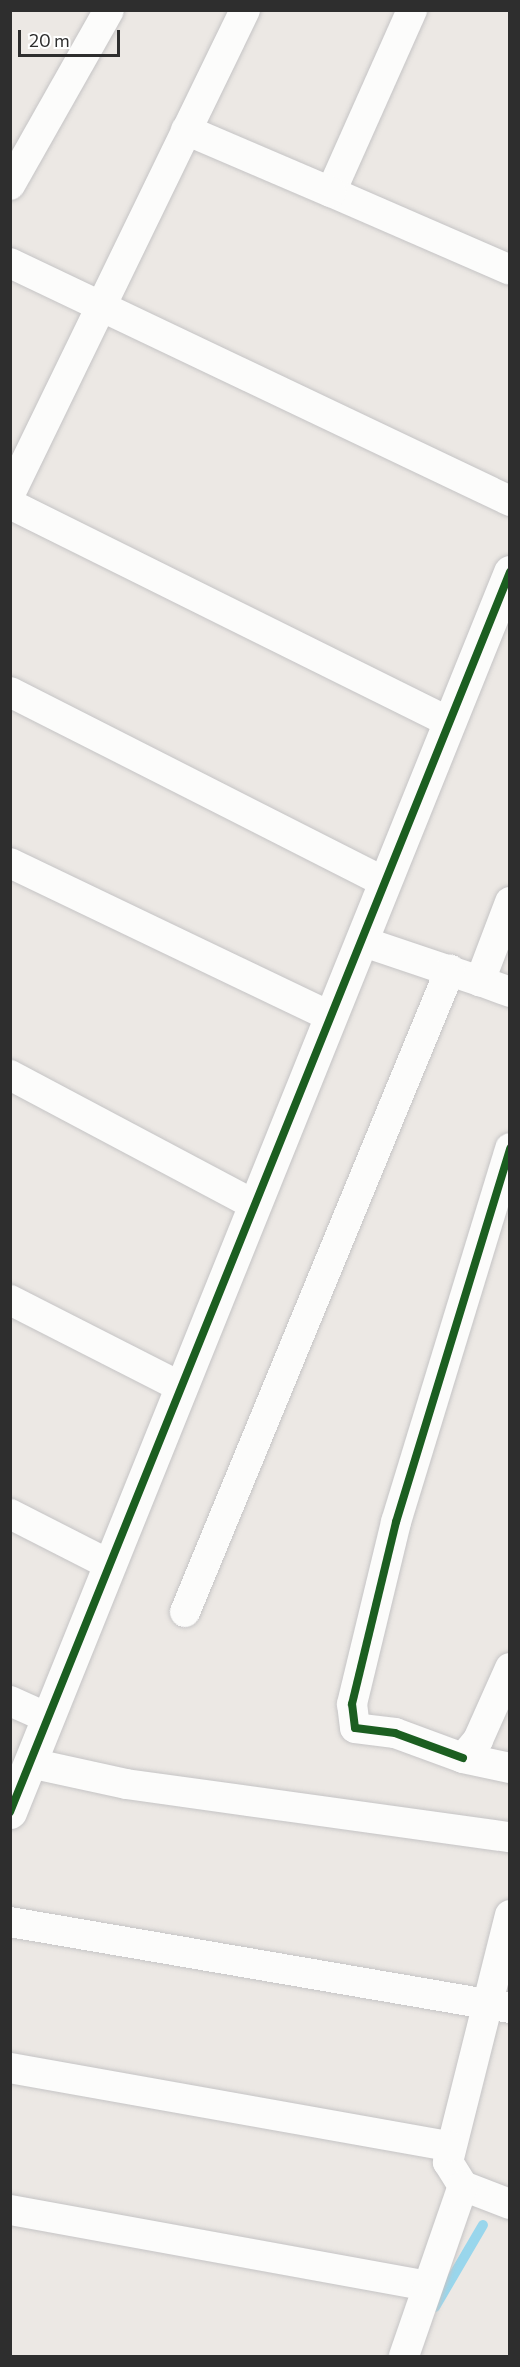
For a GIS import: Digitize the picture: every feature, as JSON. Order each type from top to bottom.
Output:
[{"type":"street","points":[[10,185],[109,10]]},
{"type":"street","points":[[10,494],[245,10]]},
{"type":"street","points":[[331,192],[412,10]]},
{"type":"street","points":[[186,130],[509,268]]},
{"type":"street","points":[[10,263],[510,501]]},
{"type":"street","points":[[10,504],[449,722]]},
{"type":"street","points":[[10,1812],[510,572]]},
{"type":"street","points":[[10,692],[385,882]]},
{"type":"street","points":[[10,863],[331,1017]]},
{"type":"street","points":[[480,981],[510,902]]},
{"type":"street","points":[[361,941],[510,992]]},
{"type":"street","points":[[185,1612],[450,970]]},
{"type":"street","points":[[10,1074],[255,1204]]},
{"type":"street","points":[[510,1148],[396,1522],[352,1704],[355,1728],[395,1733],[463,1758],[510,1768]]},
{"type":"street","points":[[10,1300],[182,1387]]},
{"type":"street","points":[[10,1514],[110,1565]]},
{"type":"street","points":[[463,1758],[478,1740],[510,1668]]},
{"type":"street","points":[[10,1701],[48,1718]]},
{"type":"street","points":[[30,1763],[126,1784],[510,1836]]},
{"type":"street","points":[[510,1916],[498,2005],[450,2146],[448,2162],[463,2186],[510,2204]]},
{"type":"street","points":[[10,1922],[498,2005]]},
{"type":"street","points":[[10,2068],[450,2146]]},
{"type":"street","points":[[404,2356],[463,2186]]},
{"type":"street","points":[[10,2210],[427,2286]]},
{"type":"waterway","points":[[435,2307],[483,2225]]},
{"type":"cycle path","points":[[10,1812],[510,572]]},
{"type":"cycle path","points":[[463,1758],[395,1733],[355,1728],[352,1704],[396,1522],[510,1148]]}]
